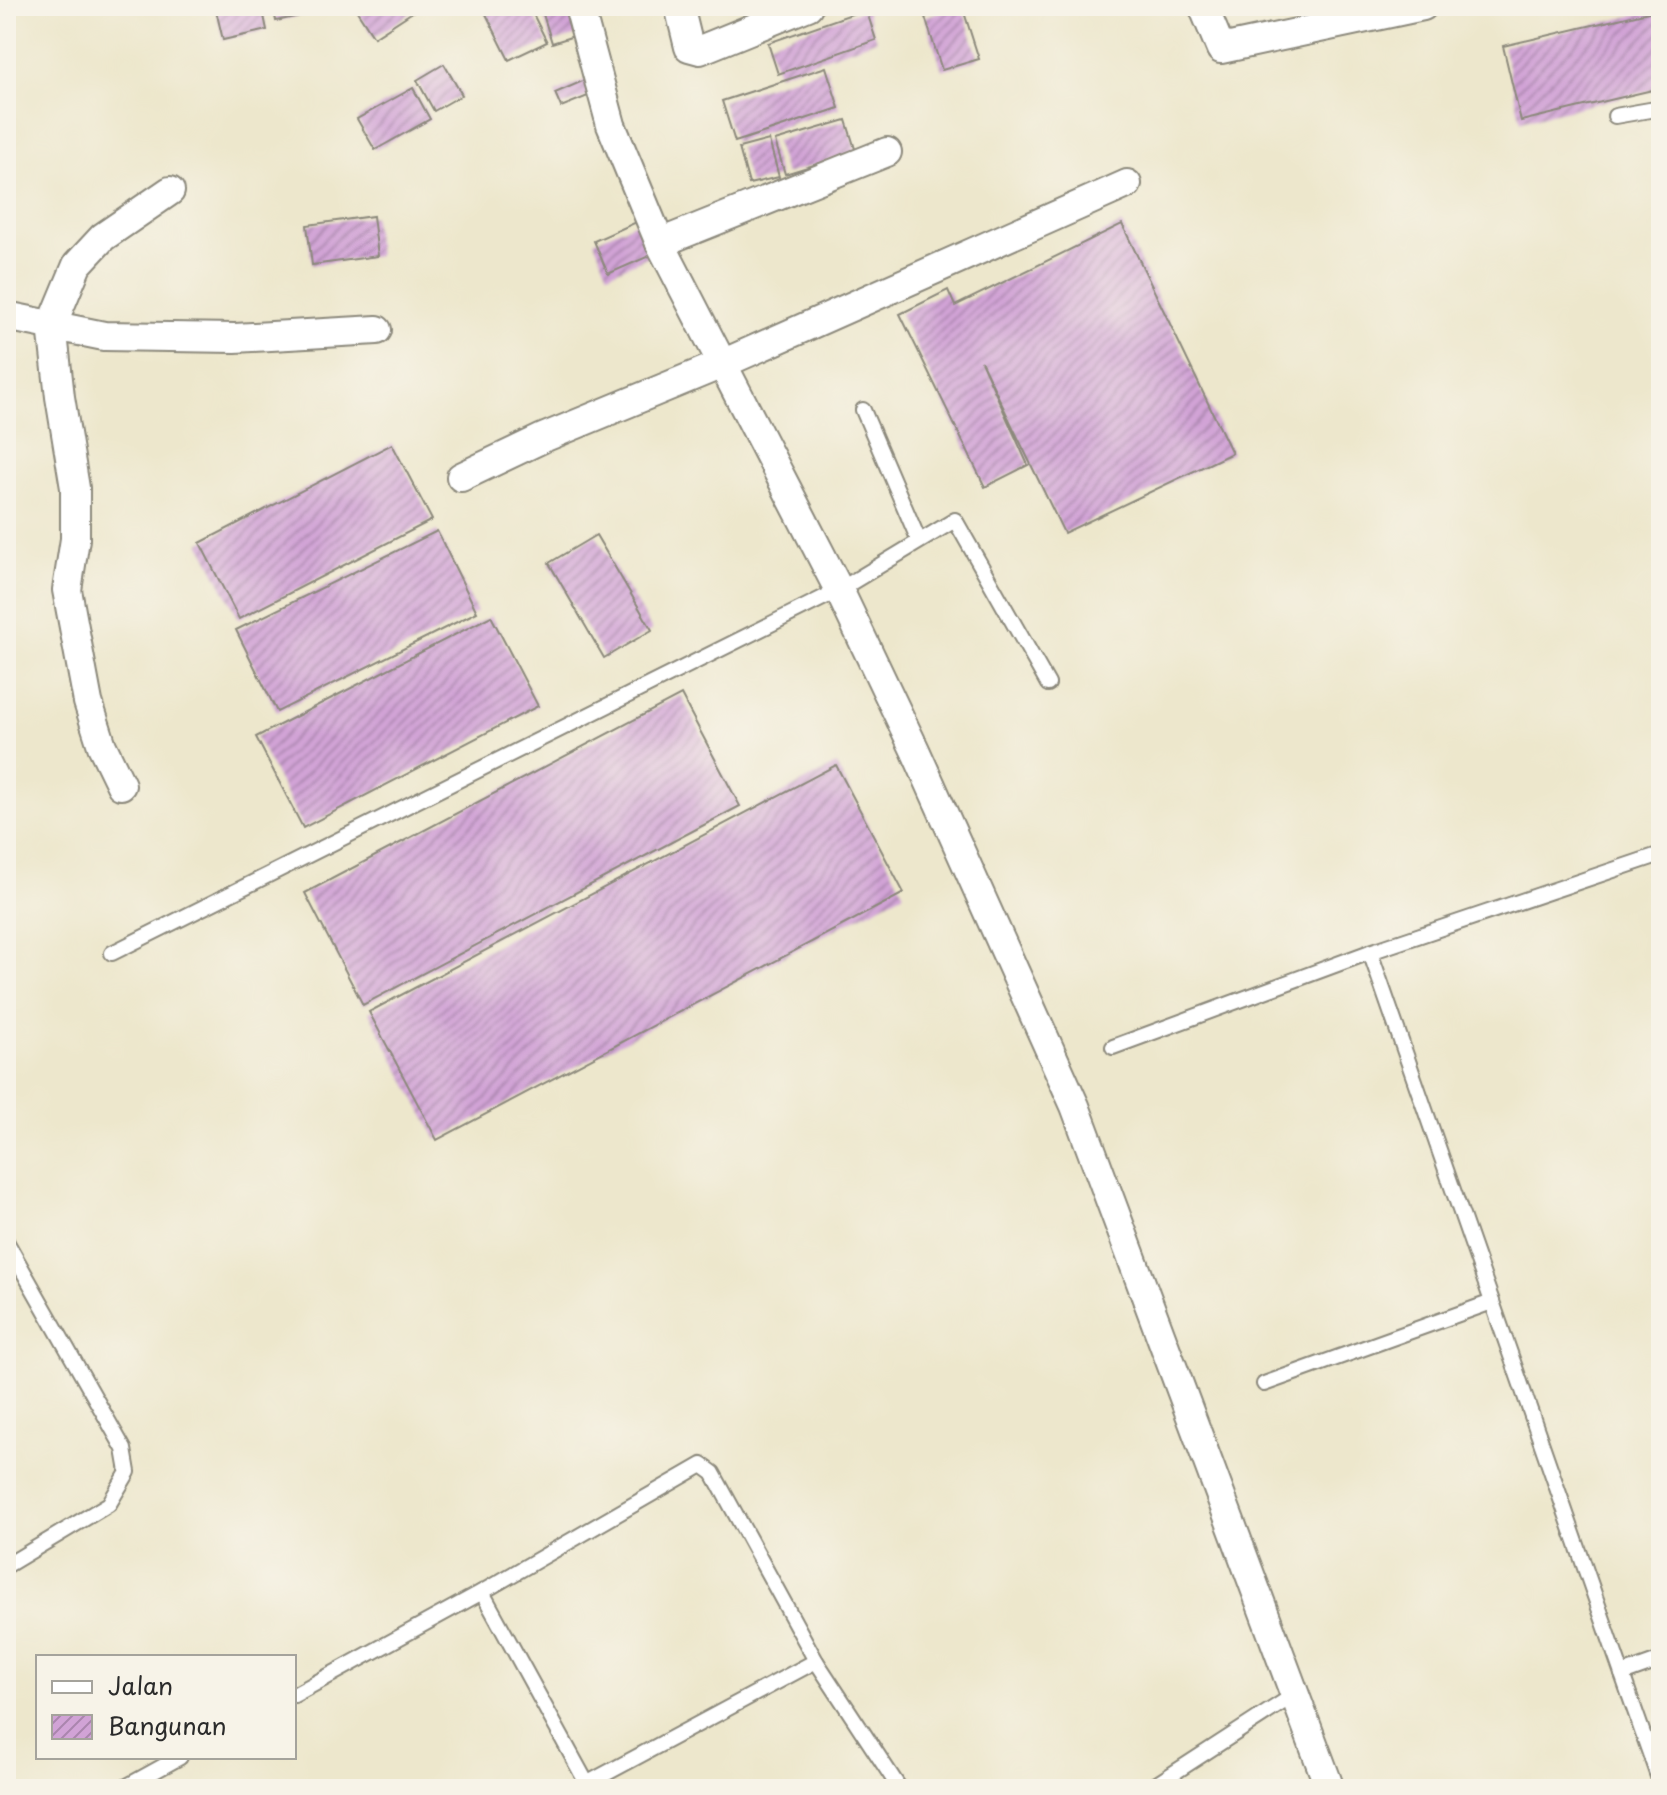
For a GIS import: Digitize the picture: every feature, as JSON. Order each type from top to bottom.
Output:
[{"type":"street","points":[[579,6],[611,125],[660,243],[839,590],[915,750],[1075,1106],[1330,1789]]},
{"type":"street","points":[[679,6],[689,47],[700,50],[808,6]]},
{"type":"street","points":[[1203,6],[1221,49],[1385,10],[1423,6]]},
{"type":"street","points":[[660,243],[887,152]]},
{"type":"street","points":[[461,477],[543,438],[722,364],[1127,184]]},
{"type":"street","points":[[121,785],[102,746],[88,702],[67,590],[75,539],[75,488],[52,325],[77,265],[103,237],[170,191]]},
{"type":"street","points":[[6,316],[104,336],[235,338],[377,330]]},
{"type":"lane","points":[[1615,116],[1661,108]]},
{"type":"lane","points":[[863,410],[919,541]]},
{"type":"lane","points":[[112,953],[839,590],[955,520],[1048,684]]},
{"type":"lane","points":[[1113,1047],[1370,952],[1661,854]]},
{"type":"lane","points":[[1370,952],[1661,1785]]},
{"type":"lane","points":[[6,1241],[124,1449],[128,1472],[109,1504],[6,1566]]},
{"type":"lane","points":[[1264,1384],[1492,1302]]},
{"type":"lane","points":[[296,1694],[482,1592],[702,1465],[713,1473],[816,1661],[900,1789]]},
{"type":"lane","points":[[482,1592],[585,1787],[816,1661]]},
{"type":"lane","points":[[1622,1674],[1661,1660]]},
{"type":"lane","points":[[1149,1789],[1277,1703],[1294,1695]]},
{"type":"lane","points":[[122,1789],[176,1759]]},
{"type":"building","points":[[215,6],[262,6],[267,30],[223,40]]},
{"type":"building","points":[[273,6],[317,6],[318,12],[276,21]]},
{"type":"building","points":[[364,6],[411,6],[414,11],[374,37],[357,11]]},
{"type":"building","points":[[482,6],[529,6],[547,42],[509,60]]},
{"type":"building","points":[[571,6],[580,34],[552,43],[542,11]]},
{"type":"building","points":[[962,6],[979,59],[942,70],[925,17]]},
{"type":"building","points":[[866,9],[876,40],[778,74],[768,43]]},
{"type":"building","points":[[1661,9],[1661,88],[1521,121],[1503,46]]},
{"type":"building","points":[[444,64],[462,95],[434,111],[417,80]]},
{"type":"building","points":[[826,67],[839,108],[735,142],[722,101]]},
{"type":"building","points":[[592,77],[598,92],[561,107],[555,93]]},
{"type":"building","points":[[413,88],[430,119],[375,150],[357,119]]},
{"type":"building","points":[[846,120],[856,152],[785,174],[775,141]]},
{"type":"building","points":[[769,140],[779,177],[749,184],[739,148]]},
{"type":"building","points":[[373,216],[378,256],[312,265],[307,225]]},
{"type":"building","points":[[641,220],[656,253],[608,274],[594,241]]},
{"type":"building","points":[[1122,224],[1232,453],[1064,533],[981,361],[1028,465],[985,487],[900,314],[948,290],[955,306]]},
{"type":"building","points":[[392,444],[432,520],[239,619],[200,543]]},
{"type":"building","points":[[437,531],[477,612],[277,712],[236,630]]},
{"type":"building","points":[[596,535],[652,630],[604,658],[549,563]]},
{"type":"building","points":[[491,616],[538,706],[303,828],[256,737]]},
{"type":"building","points":[[681,695],[740,806],[363,1005],[305,893]]},
{"type":"building","points":[[836,765],[904,893],[437,1140],[369,1012]]}]
